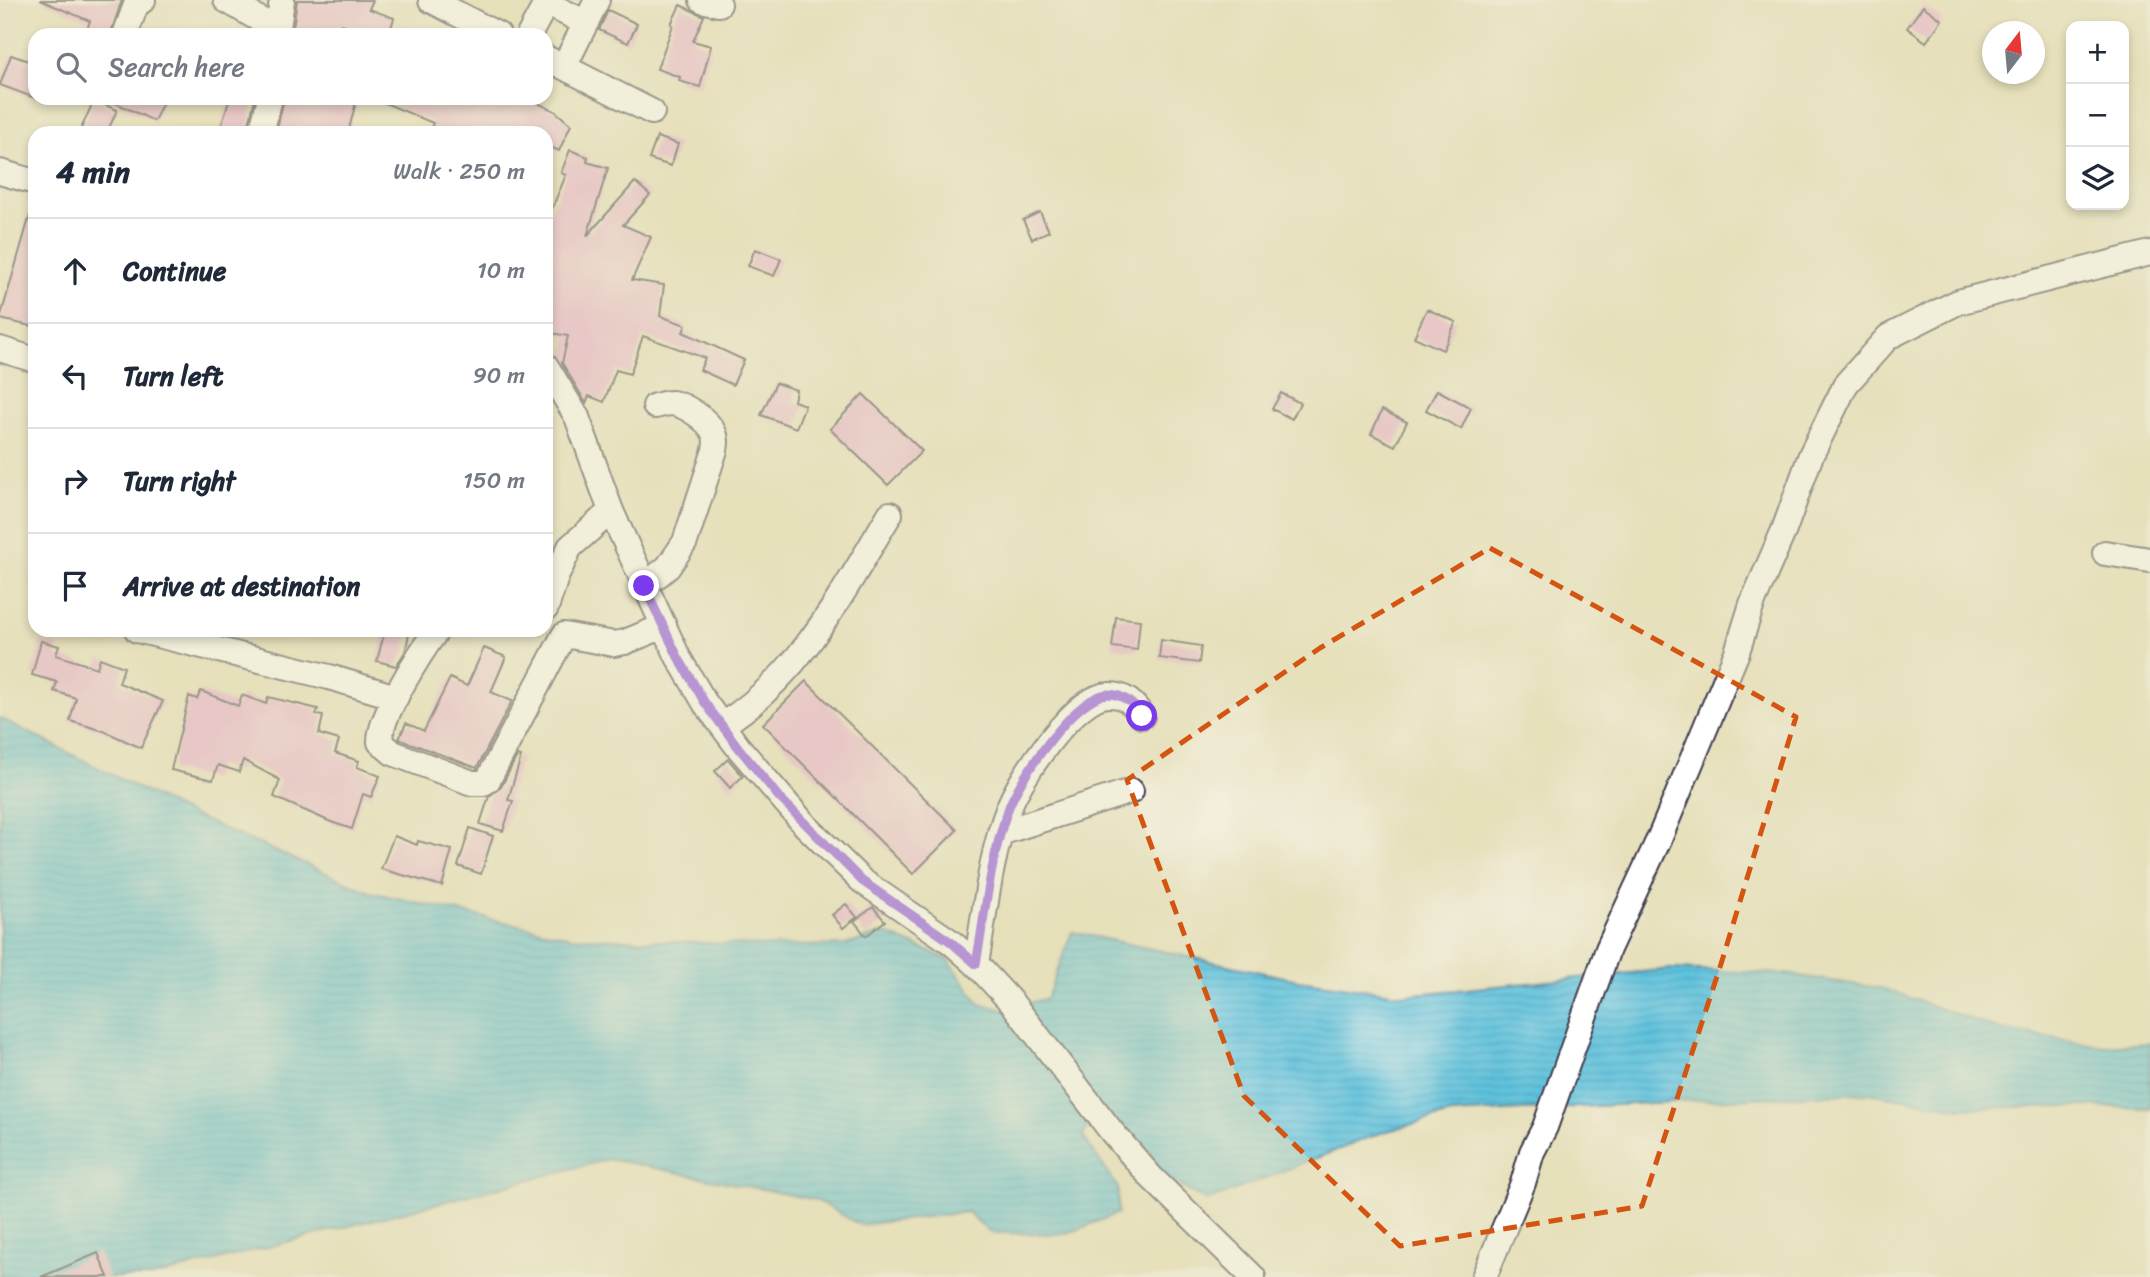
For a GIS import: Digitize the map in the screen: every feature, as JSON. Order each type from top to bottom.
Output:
[{"type":"street","points":[[128,28],[136,5],[143,0]]},
{"type":"street","points":[[226,0],[270,28]]},
{"type":"street","points":[[277,28],[282,0]]},
{"type":"street","points":[[431,0],[485,28]]},
{"type":"street","points":[[597,0],[586,23],[555,63],[652,111]]},
{"type":"street","points":[[533,28],[547,2],[586,23]]},
{"type":"street","points":[[263,126],[268,105]]},
{"type":"street","points":[[0,172],[28,180]]},
{"type":"street","points":[[1485,1277],[1532,1152],[1545,1126],[1608,949],[1660,837],[1737,652],[1752,604],[1784,530],[1811,454],[1846,384],[1888,337],[1958,302],[2150,253]]},
{"type":"street","points":[[0,349],[28,358]]},
{"type":"street","points":[[553,378],[577,417],[611,511],[678,657],[705,703],[722,725],[778,796],[862,881],[951,942],[976,964],[1013,1004],[1112,1132],[1151,1177],[1253,1277]]},
{"type":"street","points":[[644,586],[668,567],[685,542],[717,440],[713,430],[684,407],[674,403],[655,406]]},
{"type":"street","points":[[553,586],[570,547],[611,511]]},
{"type":"street","points":[[722,725],[743,712],[789,668],[832,613],[890,514]]},
{"type":"street","points":[[2105,553],[2150,560]]},
{"type":"street","points":[[555,632],[614,644],[664,626]]},
{"type":"street","points":[[167,637],[396,696]]},
{"type":"street","points":[[433,637],[396,696],[380,735],[380,742],[393,753],[472,783],[488,780],[553,637]]},
{"type":"street","points":[[976,964],[1000,833],[1019,784],[1033,762],[1051,739],[1084,706],[1100,696],[1128,699],[1142,716]]},
{"type":"street","points":[[1000,833],[1131,791]]},
{"type":"highlighted area","points":[[1490,548],[1796,717],[1721,964],[1642,1206],[1400,1246],[1244,1096],[1127,780],[1320,648]]},
{"type":"water","points":[[0,718],[185,812],[370,892],[572,937],[771,946],[845,945],[884,933],[948,959],[980,1004],[1005,1010],[1047,998],[1072,932],[1298,980],[1405,995],[1672,969],[1786,974],[1885,989],[2001,1030],[2104,1046],[2150,1043],[2150,1108],[1960,1108],[1867,1093],[1451,1114],[1383,1132],[1207,1201],[1167,1179],[1107,1116],[1089,1123],[1083,1136],[1118,1188],[1118,1213],[1067,1234],[990,1233],[968,1212],[860,1225],[816,1200],[609,1159],[152,1277],[0,1277]]},
{"type":"building","points":[[40,0],[122,0],[112,28],[88,28],[90,21]]},
{"type":"building","points":[[297,0],[373,0],[369,9],[394,18],[391,28],[355,28],[342,24],[342,28],[293,28]]},
{"type":"building","points":[[680,5],[704,16],[693,41],[711,46],[700,87],[679,81],[680,77],[657,69]]},
{"type":"building","points":[[1923,6],[1942,20],[1926,42],[1907,28]]},
{"type":"building","points":[[608,10],[637,24],[628,43],[599,30]]},
{"type":"building","points":[[11,55],[28,61],[28,95],[0,85]]},
{"type":"building","points":[[92,105],[106,105],[117,110],[110,126],[82,126]]},
{"type":"building","points":[[120,105],[162,105],[154,121]]},
{"type":"building","points":[[228,105],[253,105],[249,126],[221,126]]},
{"type":"building","points":[[282,105],[355,105],[350,126],[278,126]]},
{"type":"building","points":[[390,105],[542,105],[555,111],[571,125],[559,151],[553,148],[553,126],[432,126],[433,123]]},
{"type":"building","points":[[657,137],[678,144],[671,166],[649,159]]},
{"type":"building","points":[[570,150],[588,157],[587,162],[608,168],[587,236],[635,182],[650,195],[623,225],[651,237],[632,280],[664,285],[660,316],[686,325],[683,332],[744,360],[733,385],[700,370],[705,358],[643,336],[630,374],[616,370],[604,402],[589,396],[586,403],[562,363],[568,336],[553,333],[553,206],[566,175],[561,173]]},
{"type":"building","points":[[1040,212],[1049,231],[1032,239],[1023,220]]},
{"type":"building","points":[[28,222],[28,325],[0,319]]},
{"type":"building","points":[[755,249],[781,259],[774,276],[748,266]]},
{"type":"building","points":[[1427,309],[1456,322],[1443,350],[1414,337]]},
{"type":"building","points":[[776,383],[796,390],[794,401],[805,405],[796,428],[761,415]]},
{"type":"building","points":[[1437,390],[1471,408],[1461,429],[1426,410]]},
{"type":"building","points":[[1281,393],[1300,403],[1292,419],[1272,409]]},
{"type":"building","points":[[863,394],[922,451],[888,485],[830,429]]},
{"type":"building","points":[[1382,410],[1407,422],[1395,446],[1371,434]]},
{"type":"building","points":[[1116,617],[1140,620],[1137,650],[1112,647]]},
{"type":"building","points":[[383,637],[408,637],[405,652],[396,666],[377,661]]},
{"type":"building","points":[[1161,640],[1201,646],[1199,663],[1159,658]]},
{"type":"building","points":[[41,641],[59,646],[56,655],[97,668],[100,658],[124,667],[119,683],[163,701],[141,748],[104,731],[70,721],[76,698],[54,691],[57,682],[32,675]]},
{"type":"building","points":[[484,648],[506,657],[491,692],[512,701],[477,768],[399,739],[406,723],[424,731],[450,678],[467,686]]},
{"type":"building","points":[[806,681],[957,830],[913,874],[763,724]]},
{"type":"building","points":[[201,691],[238,706],[242,695],[266,704],[268,697],[318,709],[316,715],[323,716],[319,734],[339,740],[335,753],[359,761],[357,767],[380,776],[371,797],[363,794],[352,829],[274,797],[280,780],[243,760],[239,772],[218,765],[213,780],[171,770],[189,696],[197,699]]},
{"type":"building","points":[[517,756],[521,757],[508,800],[513,801],[503,831],[480,824],[489,796],[501,787]]},
{"type":"building","points":[[728,759],[743,776],[730,788],[715,771]]},
{"type":"building","points":[[470,828],[493,836],[481,874],[458,866]]},
{"type":"building","points":[[394,836],[417,845],[418,841],[452,850],[442,886],[381,869]]},
{"type":"building","points":[[846,904],[857,917],[843,928],[832,915]]},
{"type":"building","points":[[873,907],[885,921],[866,936],[854,921]]},
{"type":"building","points":[[98,1253],[108,1277],[41,1277]]},
{"type":"route","points":[[644,586],[678,657],[705,703],[778,796],[862,881],[951,942],[976,964],[1000,833],[1019,784],[1033,762],[1051,739],[1084,706],[1100,696],[1108,694],[1128,699],[1142,716]]}]
